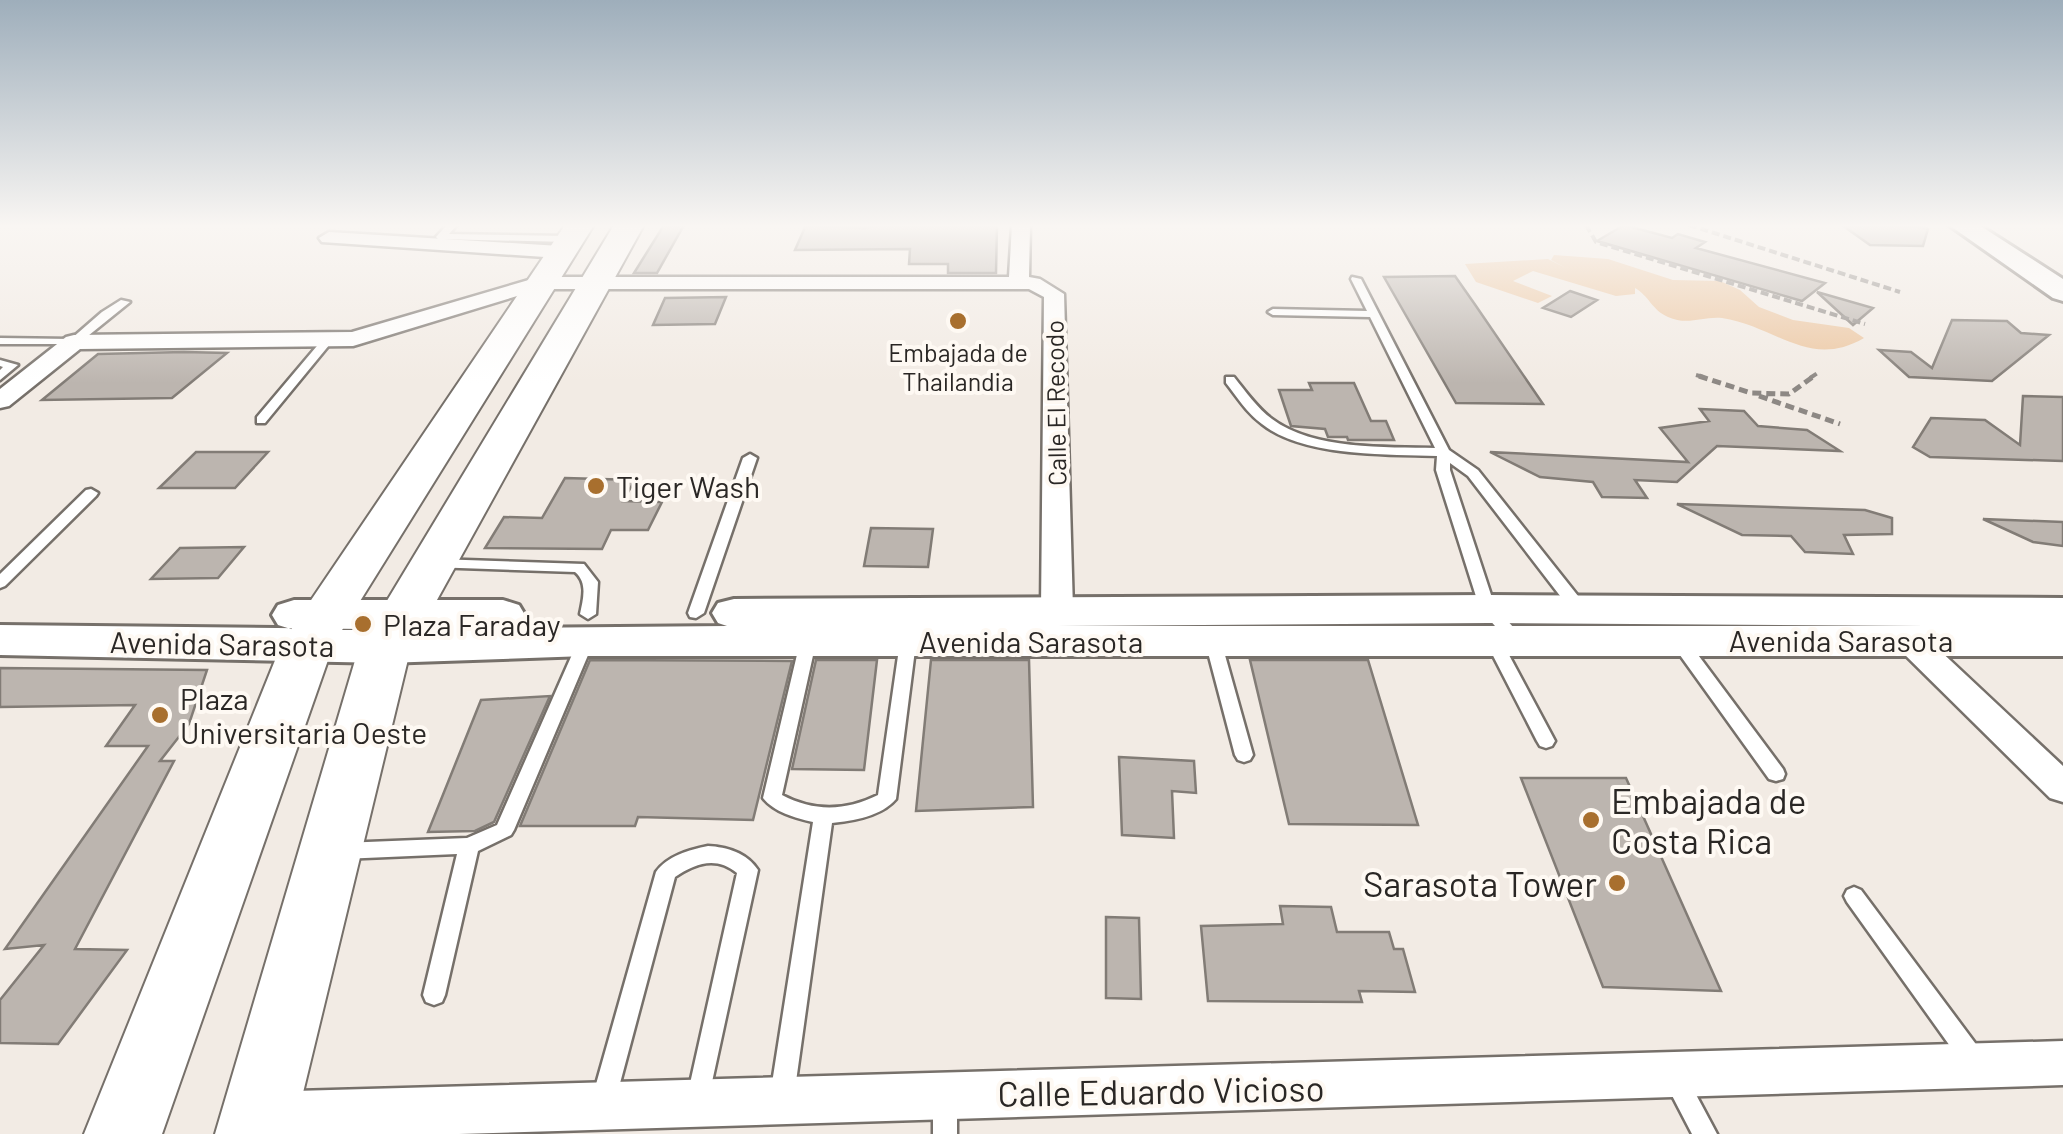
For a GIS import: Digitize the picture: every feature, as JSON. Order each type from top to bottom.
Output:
[{"type":"main road","points":[[123,1134],[318,629],[532,278]]},
{"type":"main road","points":[[256,1125],[328,852],[407,609],[597,278]]},
{"type":"main road","points":[[2042,278],[2063,292]]},
{"type":"main road","name":"Avenida Sarasota","points":[[0,640],[318,629],[407,609],[587,628],[808,642],[1212,641],[1582,625],[2063,612]]},
{"type":"main road","name":"Avenida Sarasota","points":[[587,628],[696,613],[1058,610],[1501,631]]},
{"type":"main road","name":"Avenida Sarasota","points":[[0,614],[318,629]]},
{"type":"main road","name":"Avenida Sarasota","points":[[1582,625],[1678,640],[2063,641]]},
{"type":"street","points":[[0,401],[74,342],[326,342],[382,333],[488,278]]},
{"type":"street","name":"Calle El Recodo","points":[[589,278],[594,283],[1019,282],[1044,286],[1054,294],[1058,610]]},
{"type":"street","points":[[1019,278],[1019,282]]},
{"type":"street","points":[[1908,639],[2059,779]]},
{"type":"street","name":"Calle Eduardo Vicioso","points":[[256,1125],[782,1100],[945,1114],[2063,1063]]},
{"type":"lane","points":[[1356,279],[1444,452],[1473,473],[1582,625]]},
{"type":"lane","points":[[0,341],[74,342],[125,302]]},
{"type":"lane","points":[[1273,312],[1374,314]]},
{"type":"lane","points":[[261,420],[326,342]]},
{"type":"lane","points":[[0,364],[12,365],[0,376]]},
{"type":"lane","points":[[1230,380],[1270,424],[1308,439],[1347,450],[1444,452]]},
{"type":"lane","points":[[1444,452],[1443,470],[1546,741]]},
{"type":"lane","points":[[696,613],[750,458]]},
{"type":"lane","points":[[0,584],[91,494]]},
{"type":"lane","points":[[328,852],[469,846],[504,830],[587,628],[592,582],[590,574],[579,567],[407,609]]},
{"type":"lane","points":[[1678,640],[1776,774]]},
{"type":"lane","points":[[1212,641],[1244,755]]},
{"type":"lane","points":[[808,642],[772,798],[794,812],[823,817],[868,809],[887,799],[908,642]]},
{"type":"lane","points":[[782,1100],[823,817]]},
{"type":"lane","points":[[434,994],[469,846]]},
{"type":"lane","points":[[602,1106],[666,872],[695,856],[711,853],[726,855],[748,870],[698,1102]]},
{"type":"lane","points":[[1854,896],[1978,1066]]},
{"type":"lane","points":[[1676,1079],[1705,1134]]},
{"type":"path","points":[[1714,278],[1865,324]]},
{"type":"path","points":[[1857,278],[1900,292]]},
{"type":"path","points":[[1751,393],[1789,394],[1819,372]]},
{"type":"path","points":[[1696,375],[1840,424]]},
{"type":"shaded area","points":[[1474,278],[1519,278],[1513,281],[1552,296],[1538,303]]},
{"type":"shaded area","points":[[1556,278],[1720,281],[1740,290],[1759,307],[1793,320],[1849,328],[1864,338],[1844,347],[1809,348],[1722,318],[1675,320],[1658,311],[1635,288],[1635,294],[1616,296]]},
{"type":"building","points":[[1385,278],[1456,278],[1543,404],[1456,403]]},
{"type":"building","points":[[1723,278],[1806,278],[1825,283],[1802,301]]},
{"type":"building","points":[[1570,291],[1597,300],[1571,317],[1543,308]]},
{"type":"building","points":[[1817,292],[1873,308],[1853,325]]},
{"type":"building","points":[[726,297],[715,324],[653,325],[665,298]]},
{"type":"building","points":[[1952,320],[2007,321],[2021,333],[2049,335],[1992,381],[1909,377],[1879,350],[1911,352],[1932,368]]},
{"type":"building","points":[[227,353],[172,398],[42,400],[98,354]]},
{"type":"building","points":[[1309,383],[1354,383],[1371,421],[1386,421],[1394,440],[1348,440],[1328,437],[1325,429],[1291,426],[1279,390],[1312,390]]},
{"type":"building","points":[[2023,396],[2063,397],[2063,461],[1930,457],[1913,447],[1931,418],[1985,420],[2020,445]]},
{"type":"building","points":[[1700,409],[1744,411],[1758,426],[1807,430],[1840,451],[1717,446],[1677,482],[1635,480],[1647,498],[1602,497],[1593,482],[1540,477],[1490,452],[1688,462],[1660,428],[1709,421]]},
{"type":"building","points":[[196,452],[268,452],[235,488],[159,488]]},
{"type":"building","points":[[565,478],[635,480],[623,501],[662,502],[648,530],[611,530],[602,549],[485,548],[504,517],[542,518]]},
{"type":"building","points":[[1677,504],[1865,510],[1892,518],[1892,534],[1844,535],[1853,554],[1805,552],[1791,536],[1742,535]]},
{"type":"building","points":[[1983,519],[2063,522],[2063,546],[2033,542]]},
{"type":"building","points":[[871,528],[933,529],[928,567],[864,566]]},
{"type":"building","points":[[244,547],[218,578],[151,579],[180,548]]},
{"type":"building","points":[[590,660],[792,661],[753,820],[638,817],[635,826],[520,826]]},
{"type":"building","points":[[816,660],[877,660],[864,770],[792,769]]},
{"type":"building","points":[[931,660],[1029,660],[1033,807],[916,811]]},
{"type":"building","points":[[1250,660],[1368,660],[1418,825],[1289,824]]},
{"type":"building","points":[[0,668],[207,670],[189,724],[160,761],[174,761],[75,949],[127,950],[58,1044],[0,1043],[0,1000],[44,945],[5,949],[148,746],[106,746],[135,705],[0,707]]},
{"type":"building","points":[[550,696],[494,822],[475,831],[428,832],[481,700]]},
{"type":"building","points":[[1119,757],[1194,761],[1196,793],[1172,791],[1174,838],[1122,835]]},
{"type":"building","name":"Sarasota Tower","points":[[1521,778],[1626,778],[1721,991],[1603,987]]},
{"type":"building","points":[[1280,906],[1331,907],[1337,932],[1389,932],[1394,949],[1403,949],[1415,992],[1359,991],[1362,1002],[1208,1001],[1201,926],[1283,924]]},
{"type":"building","points":[[1106,917],[1139,918],[1141,999],[1106,998]]},
{"type":"place","name":"Embajada de Thailandia","points":[[958,321]]},
{"type":"place","name":"Tiger Wash","points":[[596,486]]},
{"type":"place","name":"Plaza Faraday","points":[[363,624]]},
{"type":"place","name":"Plaza Universitaria Oeste","points":[[160,715]]},
{"type":"place","name":"Embajada de Costa Rica","points":[[1591,820]]},
{"type":"place","name":"Sarasota Tower","points":[[1617,883]]}]
